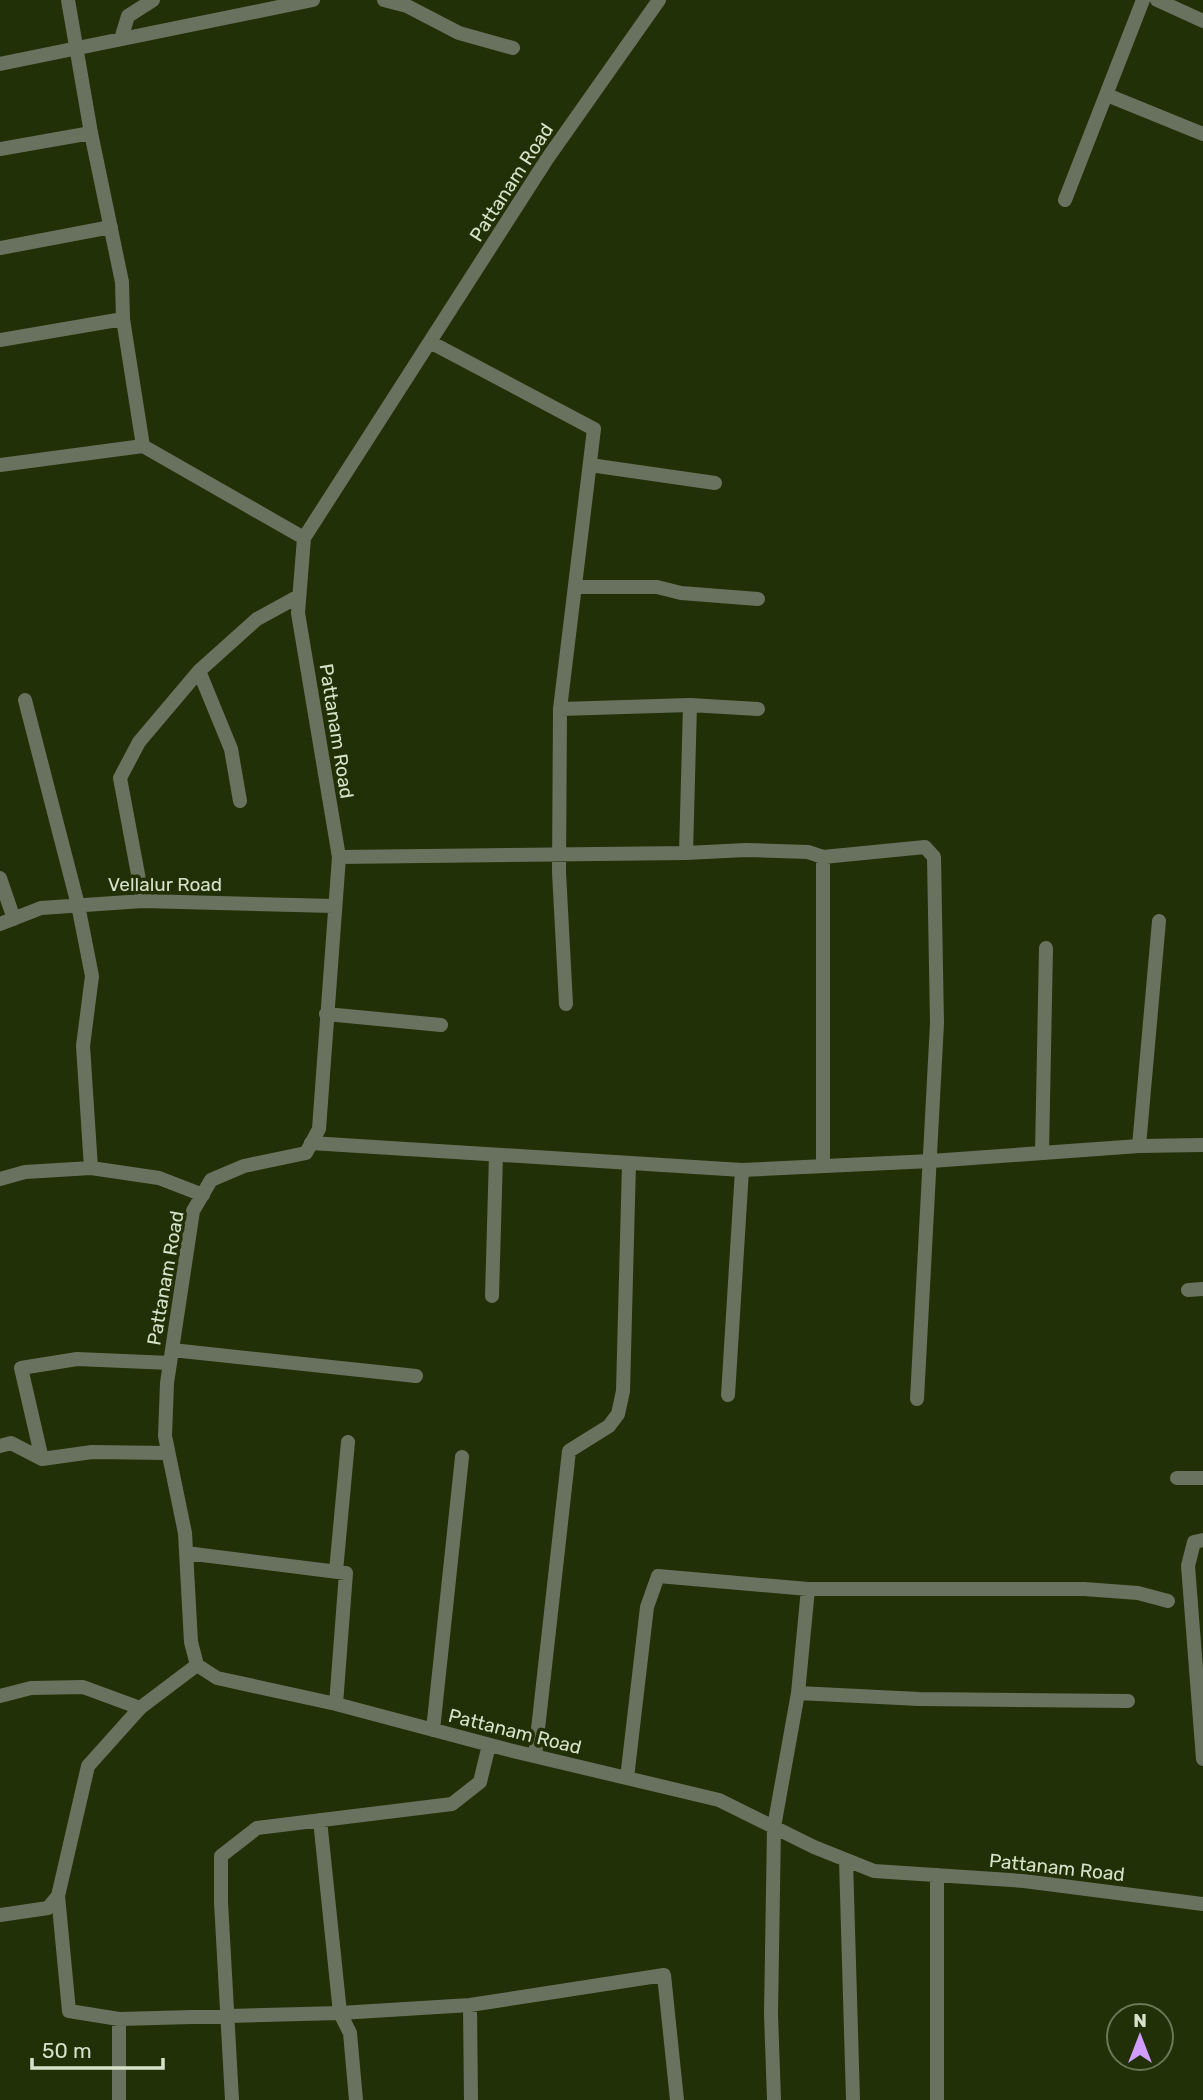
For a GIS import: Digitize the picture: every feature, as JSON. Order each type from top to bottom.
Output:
[{"type":"street","points":[[68,0],[91,133],[122,282],[123,318],[143,446]]},
{"type":"street","points":[[121,39],[128,16],[153,0]]},
{"type":"street","points":[[0,64],[313,0]]},
{"type":"street","points":[[384,0],[407,6],[459,33],[513,48]]},
{"type":"street","points":[[1065,200],[1143,0]]},
{"type":"street","points":[[1157,0],[1203,21]]},
{"type":"street","name":"Pattanam Road","points":[[654,2],[547,159],[304,537],[298,613],[339,857],[319,1129],[306,1153],[244,1166],[211,1180],[193,1211],[171,1357],[164,1436],[185,1533],[191,1642],[197,1665],[216,1678],[336,1704],[489,1745],[719,1800],[874,1871],[1024,1881],[1203,1904]]},
{"type":"street","points":[[1107,95],[1203,134]]},
{"type":"street","points":[[0,149],[91,133]]},
{"type":"street","points":[[0,248],[111,227]]},
{"type":"street","points":[[0,340],[123,318]]},
{"type":"street","points":[[430,342],[594,429],[560,709],[559,853],[566,1004]]},
{"type":"street","points":[[0,465],[143,446],[304,537]]},
{"type":"street","points":[[590,464],[715,483]]},
{"type":"street","points":[[575,587],[656,587],[681,593],[758,599]]},
{"type":"street","points":[[143,901],[120,778],[139,742],[199,671],[257,619],[299,596]]},
{"type":"street","points":[[199,671],[231,749],[240,801]]},
{"type":"street","points":[[25,700],[78,905],[92,976],[83,1046],[91,1168]]},
{"type":"street","points":[[560,709],[690,705],[758,709]]},
{"type":"street","points":[[686,853],[690,705]]},
{"type":"street","points":[[339,857],[746,850],[808,852],[823,857],[925,847],[934,857],[937,1023],[917,1399]]},
{"type":"street","points":[[823,857],[823,1166]]},
{"type":"street","points":[[0,877],[7,922]]},
{"type":"street","name":"Vellalur Road","points":[[7,922],[41,908],[143,901],[334,906]]},
{"type":"street","points":[[1139,1146],[1159,921]]},
{"type":"street","points":[[1042,1153],[1046,948]]},
{"type":"street","points":[[326,1014],[441,1025]]},
{"type":"street","points":[[311,1143],[742,1170],[931,1161],[1139,1146],[1203,1145]]},
{"type":"street","points":[[492,1296],[496,1155]]},
{"type":"street","points":[[535,1756],[569,1451],[609,1426],[618,1414],[623,1391],[629,1163]]},
{"type":"street","points":[[0,1179],[26,1172],[91,1168],[159,1178],[203,1195]]},
{"type":"street","points":[[728,1395],[742,1170]]},
{"type":"street","points":[[42,1459],[21,1368],[77,1359],[171,1357],[416,1376]]},
{"type":"street","points":[[336,1571],[348,1442]]},
{"type":"street","points":[[0,1446],[10,1443],[42,1459],[92,1452],[168,1453]]},
{"type":"street","points":[[433,1730],[462,1457]]},
{"type":"street","points":[[1177,1478],[1203,1478]]},
{"type":"street","points":[[1203,1540],[1194,1542],[1188,1566],[1203,1759]]},
{"type":"street","points":[[186,1553],[346,1573],[336,1704]]},
{"type":"street","points":[[627,1778],[647,1607],[658,1576],[808,1589],[1084,1589],[1138,1593],[1168,1601]]},
{"type":"street","points":[[774,2100],[771,2014],[774,1827],[798,1693],[808,1589]]},
{"type":"street","points":[[197,1665],[140,1708],[88,1766],[58,1896],[69,2011],[119,2019],[340,2013],[470,2005],[664,1975],[677,2100]]},
{"type":"street","points":[[0,1696],[31,1688],[83,1687],[140,1708]]},
{"type":"street","points":[[798,1693],[919,1699],[1128,1700]]},
{"type":"street","points":[[232,2100],[220,1856],[257,1828],[453,1804],[480,1782],[489,1745]]},
{"type":"street","points":[[320,1820],[340,2013],[350,2033],[356,2100]]},
{"type":"street","points":[[846,1860],[853,2100]]},
{"type":"street","points":[[937,1875],[937,2100]]},
{"type":"street","points":[[0,1915],[48,1909],[58,1896]]},
{"type":"street","points":[[470,2005],[471,2100]]},
{"type":"street","points":[[119,2019],[119,2100]]}]
